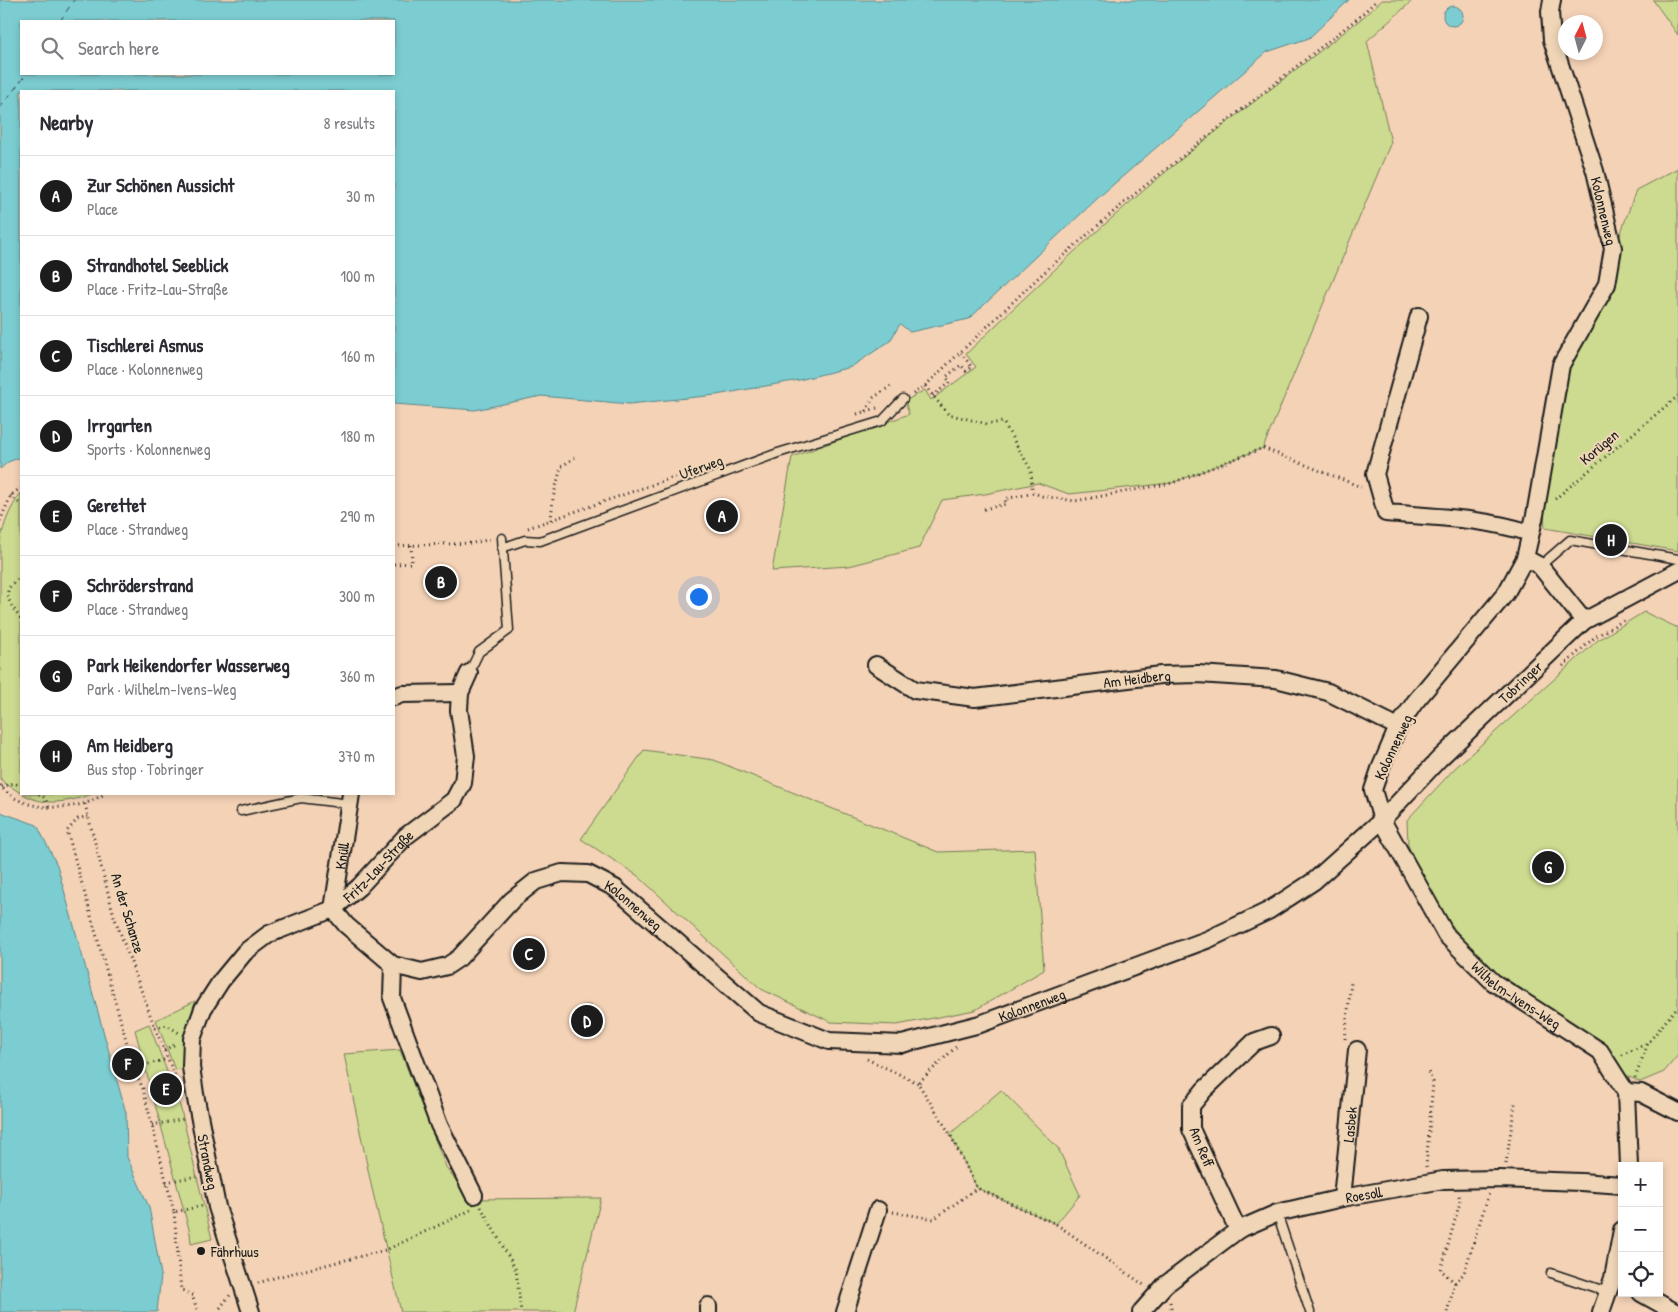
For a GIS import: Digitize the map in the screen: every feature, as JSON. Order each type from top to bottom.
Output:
[{"type":"street","name":"Kolonnenweg","points":[[333,909],[346,925],[393,965],[422,972],[447,966],[459,958],[512,900],[536,881],[562,873],[588,874],[615,888],[759,1013],[829,1041],[902,1044],[980,1024],[1218,935],[1268,912],[1314,881],[1382,820],[1373,790],[1398,727],[1415,702],[1506,593],[1525,558],[1535,516],[1561,365],[1606,284],[1613,248],[1595,171],[1552,40],[1550,12],[1552,0]]},
{"type":"street","points":[[1419,316],[1375,474],[1386,513],[1489,523],[1509,526],[1530,533]]},
{"type":"street","points":[[1525,558],[1540,566],[1584,621]]},
{"type":"street","name":"Tobringer","points":[[1382,820],[1439,760],[1584,621],[1678,571]]},
{"type":"street","name":"Am Heidberg","points":[[876,665],[915,690],[975,698],[1161,675],[1198,674],[1276,679],[1328,692],[1398,727]]},
{"type":"street","name":"Fritz-Lau-Straße","points":[[203,1009],[221,981],[245,952],[269,934],[333,909],[359,887],[406,836],[454,800],[464,783],[466,756],[459,710],[460,693],[469,672]]},
{"type":"street","points":[[395,697],[402,694],[460,693]]},
{"type":"street","name":"Knüll","points":[[333,909],[350,799]]},
{"type":"street","name":"Wilhelm-Ivens-Weg","points":[[1382,820],[1446,935],[1493,982],[1600,1051],[1608,1061],[1626,1092],[1629,1162]]},
{"type":"street","points":[[393,965],[392,998],[439,1125],[474,1195]]},
{"type":"street","name":"Strandweg","points":[[203,1009],[192,1039],[191,1067],[195,1094],[217,1207],[238,1290],[251,1312]]},
{"type":"street","name":"Am Reff","points":[[1238,1230],[1191,1129],[1191,1106],[1204,1090],[1254,1042],[1271,1036]]},
{"type":"street","name":"Lasbek","points":[[1342,1198],[1358,1050]]},
{"type":"street","points":[[1626,1092],[1641,1092],[1678,1112]]},
{"type":"street","name":"Roesoll","points":[[1141,1312],[1165,1285],[1238,1230],[1277,1213],[1342,1198],[1424,1183],[1458,1180],[1581,1182],[1618,1185]]},
{"type":"street","points":[[845,1312],[878,1210]]},
{"type":"street","points":[[1601,1312],[1614,1284],[1619,1252]]},
{"type":"street","points":[[1648,1297],[1675,1312]]},
{"type":"lane","name":"Uferweg","points":[[502,548],[525,540],[540,541],[778,453],[882,421],[903,399]]},
{"type":"lane","points":[[469,672],[480,652],[509,630],[502,538]]},
{"type":"lane","points":[[1540,566],[1570,540],[1678,559]]},
{"type":"lane","name":"Knüll","points":[[241,811],[300,798],[350,799]]},
{"type":"lane","points":[[1277,1213],[1310,1312]]},
{"type":"lane","points":[[1551,1273],[1614,1284]]},
{"type":"path","points":[[1034,494],[1031,470],[1003,422],[987,424],[948,414],[925,386],[1040,276],[1126,201],[1358,18],[1377,0]]},
{"type":"path","points":[[933,396],[950,382],[946,378],[961,365],[966,372],[972,367],[961,353]]},
{"type":"path","points":[[866,412],[873,398],[894,384]]},
{"type":"path","name":"Korügen","points":[[1535,516],[1678,396]]},
{"type":"path","points":[[984,508],[1006,504],[1005,499],[1034,494],[1075,501],[1172,484],[1263,448],[1365,489]]},
{"type":"path","points":[[551,520],[553,498],[561,467],[578,455]]},
{"type":"path","points":[[0,521],[11,495],[20,489]]},
{"type":"path","points":[[11,495],[20,504]]},
{"type":"path","points":[[395,546],[473,543],[502,538]]},
{"type":"path","points":[[395,564],[412,564],[411,545]]},
{"type":"path","points":[[20,577],[10,587],[8,592],[11,605],[20,618]]},
{"type":"path","points":[[1558,670],[1595,637],[1628,618]]},
{"type":"path","points":[[1,786],[14,783],[20,786]]},
{"type":"path","points":[[1,786],[19,799],[34,806],[49,808],[85,804],[103,795]]},
{"type":"path","points":[[40,795],[45,798],[49,808]]},
{"type":"path","name":"An der Schanze","points":[[85,804],[114,916],[155,1028],[167,1025],[182,1036],[192,1039]]},
{"type":"path","points":[[88,816],[78,818],[67,831],[134,1068],[143,1090],[174,1212],[181,1290],[192,1295],[198,1312]]},
{"type":"path","points":[[1351,982],[1344,1046],[1358,1050]]},
{"type":"path","points":[[1626,1092],[1636,1076],[1648,1043],[1678,1006]]},
{"type":"path","points":[[1608,1061],[1648,1043]]},
{"type":"path","points":[[918,1084],[959,1044]]},
{"type":"path","points":[[865,1058],[918,1084],[950,1134],[977,1188],[1056,1224],[1156,1294]]},
{"type":"path","points":[[134,1068],[168,1059]]},
{"type":"path","points":[[1424,1183],[1433,1082],[1427,1070]]},
{"type":"path","points":[[163,1083],[169,1083],[172,1086],[172,1091],[169,1094],[163,1095],[160,1092],[159,1087],[163,1083]]},
{"type":"path","points":[[172,1086],[178,1084]]},
{"type":"path","points":[[1447,1312],[1455,1283],[1464,1274],[1498,1180],[1515,1103]]},
{"type":"path","points":[[152,1125],[187,1119]]},
{"type":"path","points":[[166,1182],[197,1176]]},
{"type":"path","points":[[1455,1283],[1441,1270],[1460,1202],[1458,1180]]},
{"type":"path","points":[[878,1210],[934,1219],[977,1188]]},
{"type":"path","points":[[474,1195],[516,1270],[521,1312]]},
{"type":"path","points":[[174,1212],[205,1205]]},
{"type":"path","points":[[220,1308],[238,1290],[277,1277],[386,1250],[469,1212]]},
{"type":"green space","points":[[1382,0],[1413,0],[1367,41],[1391,142],[1263,448],[1172,483],[1069,494],[1038,483],[985,494],[942,500],[919,548],[849,566],[772,571],[792,457],[909,414],[905,401],[925,390],[931,400],[976,367],[966,354],[1076,250],[1190,152],[1361,19]]},
{"type":"green space","points":[[1653,0],[1678,0],[1678,35]]},
{"type":"green space","points":[[1678,168],[1678,551],[1545,528],[1543,505],[1568,369],[1614,288],[1618,241],[1636,190]]},
{"type":"green space","points":[[20,495],[20,792],[3,782],[0,777],[0,542],[3,528]]},
{"type":"green space","points":[[1644,612],[1678,628],[1678,1055],[1664,1072],[1640,1082],[1625,1075],[1610,1051],[1600,1040],[1513,989],[1470,948],[1449,922],[1427,888],[1408,845],[1407,820],[1455,768],[1598,640]]},
{"type":"green space","points":[[644,750],[714,760],[938,852],[1035,849],[1044,970],[975,1010],[897,1025],[831,1022],[761,989],[638,876],[581,839]]},
{"type":"green space","points":[[25,795],[88,795],[57,802],[39,801]]},
{"type":"green space","points":[[195,1001],[184,1040],[182,1068],[175,1070],[156,1020]]},
{"type":"green space","points":[[587,1005],[598,1009],[602,1020],[598,1031],[587,1035],[576,1031],[572,1020],[576,1009]]},
{"type":"green space","points":[[149,1024],[180,1106],[212,1239],[191,1244],[190,1233],[135,1030]]},
{"type":"green space","points":[[400,1050],[446,1167],[470,1199],[601,1198],[573,1312],[401,1312],[371,1184],[344,1054]]},
{"type":"green space","points":[[1001,1090],[1058,1148],[1080,1195],[1056,1224],[977,1188],[950,1134]]},
{"type":"water","points":[[0,0],[1349,0],[1309,38],[1267,52],[1100,196],[969,319],[910,332],[900,324],[890,341],[851,367],[799,380],[716,395],[629,404],[541,396],[475,410],[395,404],[395,90],[20,90],[20,457],[8,462],[0,469]]},
{"type":"water","points":[[1453,6],[1460,9],[1463,16],[1460,23],[1453,26],[1446,23],[1443,16],[1446,9]]},
{"type":"water","points":[[0,810],[3,813],[37,825],[57,865],[126,1113],[127,1157],[149,1207],[161,1275],[157,1312],[0,1312]]},
{"type":"ferry route","points":[[61,20],[74,0]]},
{"type":"ferry route","points":[[0,108],[25,75]]},
{"type":"place","name":"Zur Schönen Aussicht","points":[[722,516]]},
{"type":"place","name":"Am Heidberg","points":[[1611,540]]},
{"type":"place","name":"Strandhotel Seeblick","points":[[441,582]]},
{"type":"place","name":"Park Heikendorfer Wasserweg","points":[[1548,867]]},
{"type":"place","name":"Tischlerei Asmus","points":[[529,954]]},
{"type":"place","name":"Irrgarten","points":[[587,1021]]},
{"type":"place","name":"Schröderstrand","points":[[128,1064]]},
{"type":"place","name":"Gerettet","points":[[166,1089]]},
{"type":"place","name":"Fährhuus","points":[[201,1251]]}]
